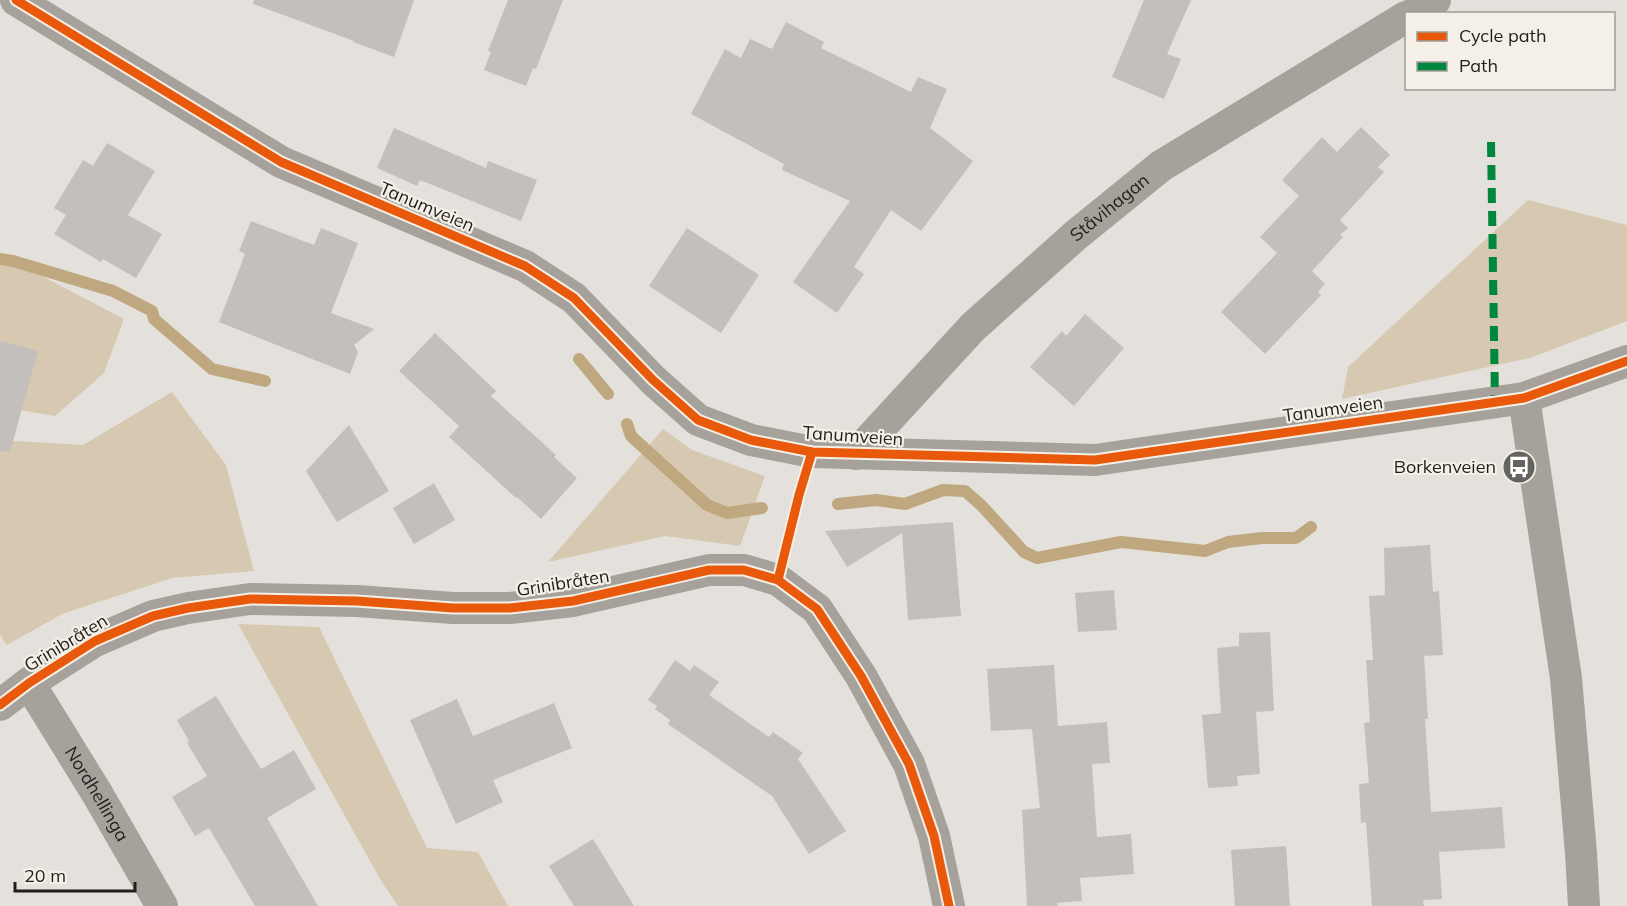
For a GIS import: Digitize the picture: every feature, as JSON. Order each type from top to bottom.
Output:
[{"type":"street","name":"Tanumveien","points":[[16,0],[281,162],[525,266],[574,298],[653,380],[698,420],[751,440],[812,452],[1095,460],[1524,398],[1627,361]]},
{"type":"street","points":[[1416,12],[1435,0]]},
{"type":"street","name":"Ståvihagan","points":[[856,454],[974,327],[1076,234],[1161,166],[1405,18]]},
{"type":"street","points":[[1524,398],[1566,678],[1584,906]]},
{"type":"street","name":"Grinibråten","points":[[0,705],[95,641],[153,616],[188,608],[250,599],[357,601],[453,608],[510,608],[573,601],[709,570],[744,570],[778,580],[817,609],[861,676],[909,764],[934,836],[949,906]]},
{"type":"street","name":"Nordhellinga","points":[[30,683],[162,906]]},
{"type":"shaded area","points":[[1528,200],[1627,225],[1627,321],[1530,358],[1342,399],[1348,367]]},
{"type":"shaded area","points":[[0,254],[124,319],[104,373],[55,416],[0,407]]},
{"type":"shaded area","points":[[172,392],[226,465],[254,571],[172,578],[62,614],[7,645],[0,635],[0,440],[83,445]]},
{"type":"shaded area","points":[[663,429],[692,450],[765,476],[740,546],[665,536],[548,562]]},
{"type":"shaded area","points":[[238,624],[319,627],[427,848],[478,852],[508,906],[398,906],[380,879]]},
{"type":"building","points":[[254,0],[414,0],[394,57],[253,4]]},
{"type":"building","points":[[508,0],[563,0],[536,69],[533,68],[526,86],[484,70],[491,52],[488,51]]},
{"type":"building","points":[[1144,0],[1191,0],[1167,54],[1181,59],[1164,99],[1112,77]]},
{"type":"building","points":[[786,22],[824,42],[821,48],[911,92],[918,77],[947,89],[930,128],[973,161],[921,231],[891,210],[854,267],[864,274],[837,313],[793,282],[850,201],[782,170],[784,164],[691,114],[725,49],[741,58],[750,39],[772,49]]},
{"type":"building","points":[[1361,127],[1390,155],[1378,167],[1384,172],[1340,220],[1348,228],[1340,235],[1343,237],[1312,271],[1325,284],[1318,292],[1321,295],[1265,354],[1221,312],[1277,253],[1260,237],[1299,196],[1282,180],[1322,137],[1337,152]]},
{"type":"building","points":[[394,128],[486,168],[488,161],[537,180],[521,221],[420,180],[417,186],[377,168]]},
{"type":"building","points":[[107,143],[155,171],[128,215],[162,234],[136,278],[103,259],[101,262],[54,234],[66,215],[54,208],[83,160],[93,166]]},
{"type":"building","points":[[251,221],[314,245],[321,228],[358,243],[331,313],[374,329],[354,345],[358,352],[350,374],[219,322],[245,254],[239,251]]},
{"type":"building","points":[[687,228],[759,275],[721,333],[649,286]]},
{"type":"building","points":[[1085,314],[1124,348],[1074,406],[1030,367],[1062,331],[1066,336]]},
{"type":"building","points":[[435,333],[496,391],[491,396],[556,455],[554,457],[577,478],[541,519],[449,437],[459,426],[399,371]]},
{"type":"building","points":[[0,341],[38,351],[10,452],[0,451]]},
{"type":"building","points":[[349,425],[389,491],[337,522],[306,471]]},
{"type":"building","points":[[434,483],[455,520],[414,544],[393,508]]},
{"type":"building","points":[[953,522],[961,616],[908,620],[902,533],[847,567],[825,531]]},
{"type":"building","points":[[1430,545],[1433,592],[1439,591],[1443,655],[1424,656],[1428,719],[1425,719],[1431,812],[1502,807],[1505,848],[1439,852],[1442,899],[1423,900],[1424,906],[1372,906],[1366,822],[1361,823],[1359,784],[1369,783],[1364,723],[1370,722],[1366,660],[1373,660],[1369,596],[1385,595],[1384,548]]},
{"type":"building","points":[[1114,590],[1117,630],[1078,632],[1075,593]]},
{"type":"building","points":[[1270,632],[1274,711],[1256,712],[1260,774],[1237,776],[1238,786],[1208,788],[1202,715],[1221,713],[1217,648],[1239,646],[1239,633]]},
{"type":"building","points":[[675,660],[690,671],[694,665],[719,682],[709,695],[769,737],[773,732],[803,753],[798,759],[846,831],[809,854],[772,796],[668,724],[670,720],[655,709],[657,706],[648,700]]},
{"type":"building","points":[[1054,665],[1058,726],[1107,722],[1110,763],[1092,764],[1097,837],[1131,834],[1134,874],[1080,878],[1082,901],[1057,903],[1058,906],[1027,906],[1022,810],[1040,808],[1032,729],[991,731],[987,669]]},
{"type":"building","points":[[216,696],[261,769],[294,750],[316,789],[267,818],[318,906],[255,906],[209,828],[195,836],[172,797],[207,776],[187,743],[189,741],[177,720]]},
{"type":"building","points":[[457,699],[473,736],[554,703],[572,748],[493,780],[503,802],[456,824],[410,720]]},
{"type":"building","points":[[593,839],[634,906],[574,906],[549,866]]},
{"type":"building","points":[[1286,846],[1290,906],[1235,906],[1231,850]]},
{"type":"waterway","points":[[0,259],[113,291],[152,311],[154,319],[212,369],[265,381]]},
{"type":"waterway","points":[[579,359],[608,394]]},
{"type":"waterway","points":[[627,424],[631,436],[707,505],[727,513],[762,508]]},
{"type":"waterway","points":[[838,504],[876,500],[905,504],[943,490],[965,491],[1024,552],[1037,558],[1121,542],[1205,551],[1228,542],[1262,538],[1296,538],[1311,527]]},
{"type":"marked path","points":[[1491,142],[1495,402]]},
{"type":"cycle path","points":[[16,0],[281,162],[525,266],[574,298],[653,380],[698,420],[751,440],[812,452],[1095,460],[1524,398],[1627,361]]},
{"type":"cycle path","points":[[778,580],[812,452]]},
{"type":"cycle path","points":[[0,705],[29,683],[95,641],[153,616],[188,608],[250,599],[357,601],[453,608],[510,608],[573,601],[709,570],[744,570],[778,580],[817,609],[861,676],[909,764],[934,836],[949,906]]},
{"type":"place","name":"Borkenveien","points":[[1519,467]]}]
